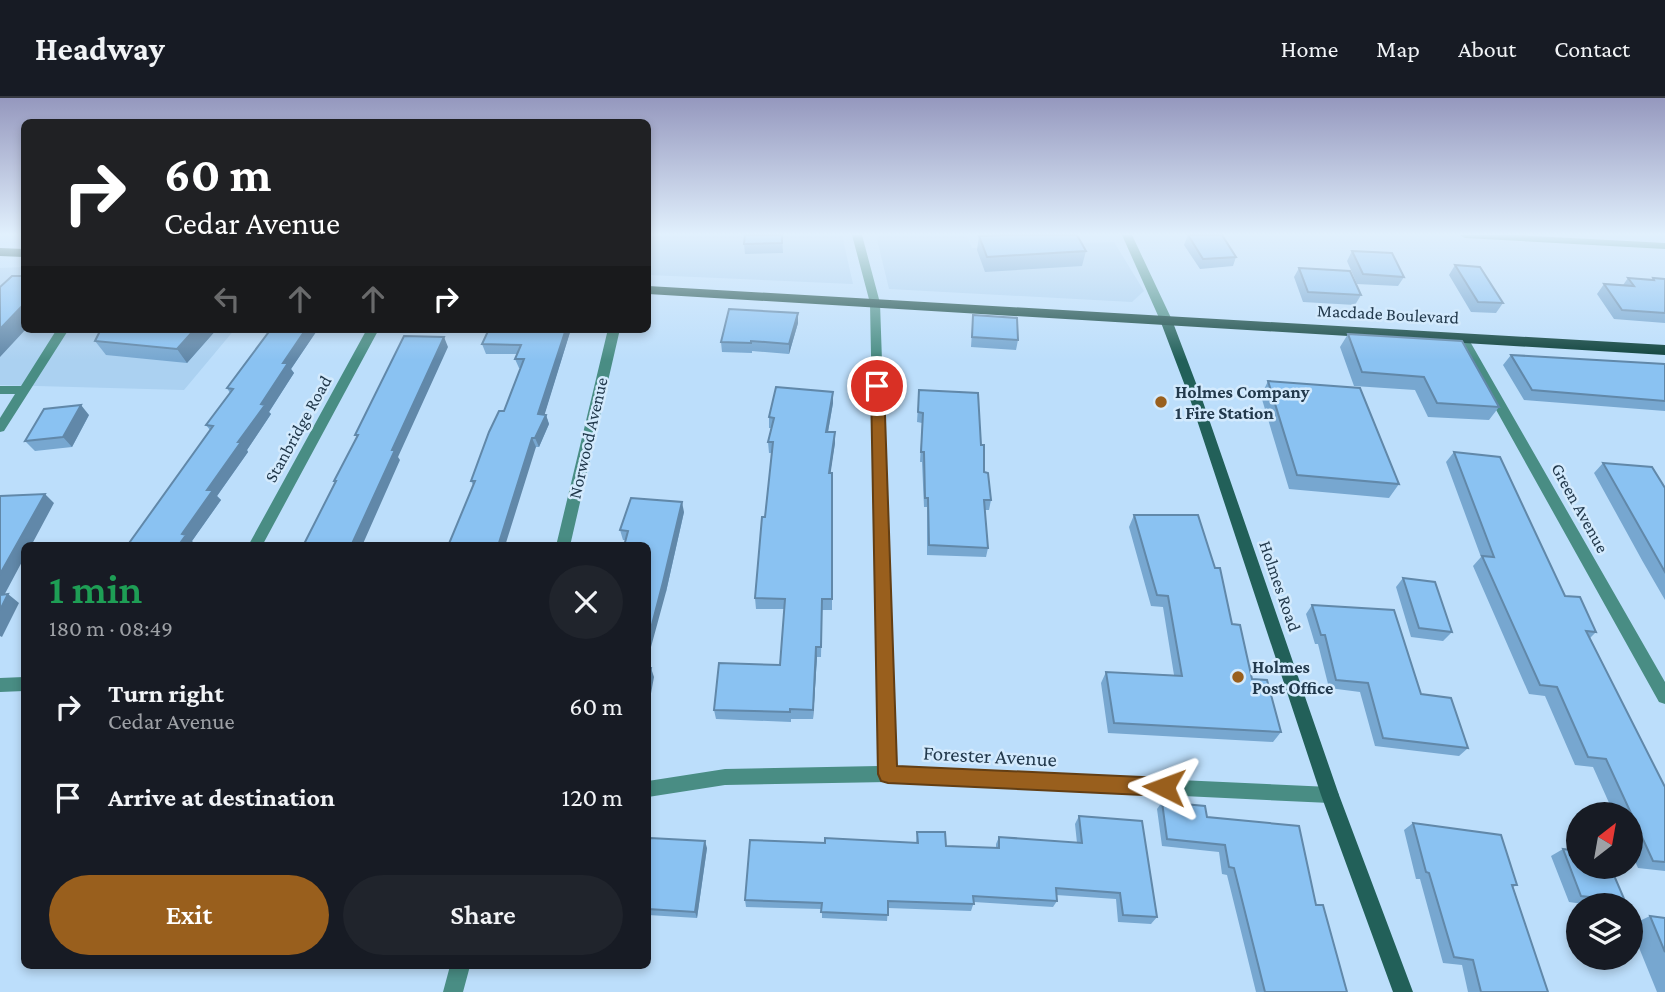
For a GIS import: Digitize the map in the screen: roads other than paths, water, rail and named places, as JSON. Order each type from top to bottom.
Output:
[{"type":"main road","name":"Macdade Boulevard","points":[[651,290],[1665,350]]},
{"type":"street","points":[[868,277],[875,303],[888,774]]},
{"type":"street","name":"Holmes Road","points":[[1146,277],[1166,320],[1196,399],[1330,795],[1403,992]]},
{"type":"street","points":[[0,428],[59,333]]},
{"type":"street","name":"Stanbridge Road","points":[[257,542],[371,333]]},
{"type":"street","name":"Norwood Avenue","points":[[564,542],[613,333]]},
{"type":"street","name":"Green Avenue","points":[[1462,338],[1665,698]]},
{"type":"street","points":[[0,390],[23,390]]},
{"type":"street","points":[[0,685],[21,684]]},
{"type":"street","name":"Forester Avenue","points":[[651,789],[725,778],[888,774],[1330,795]]},
{"type":"street","points":[[453,992],[459,969]]},
{"type":"place","name":"Holmes Company 1 Fire Station","points":[[1161,402]]},
{"type":"place","name":"Holmes Post Office","points":[[1238,677]]}]
